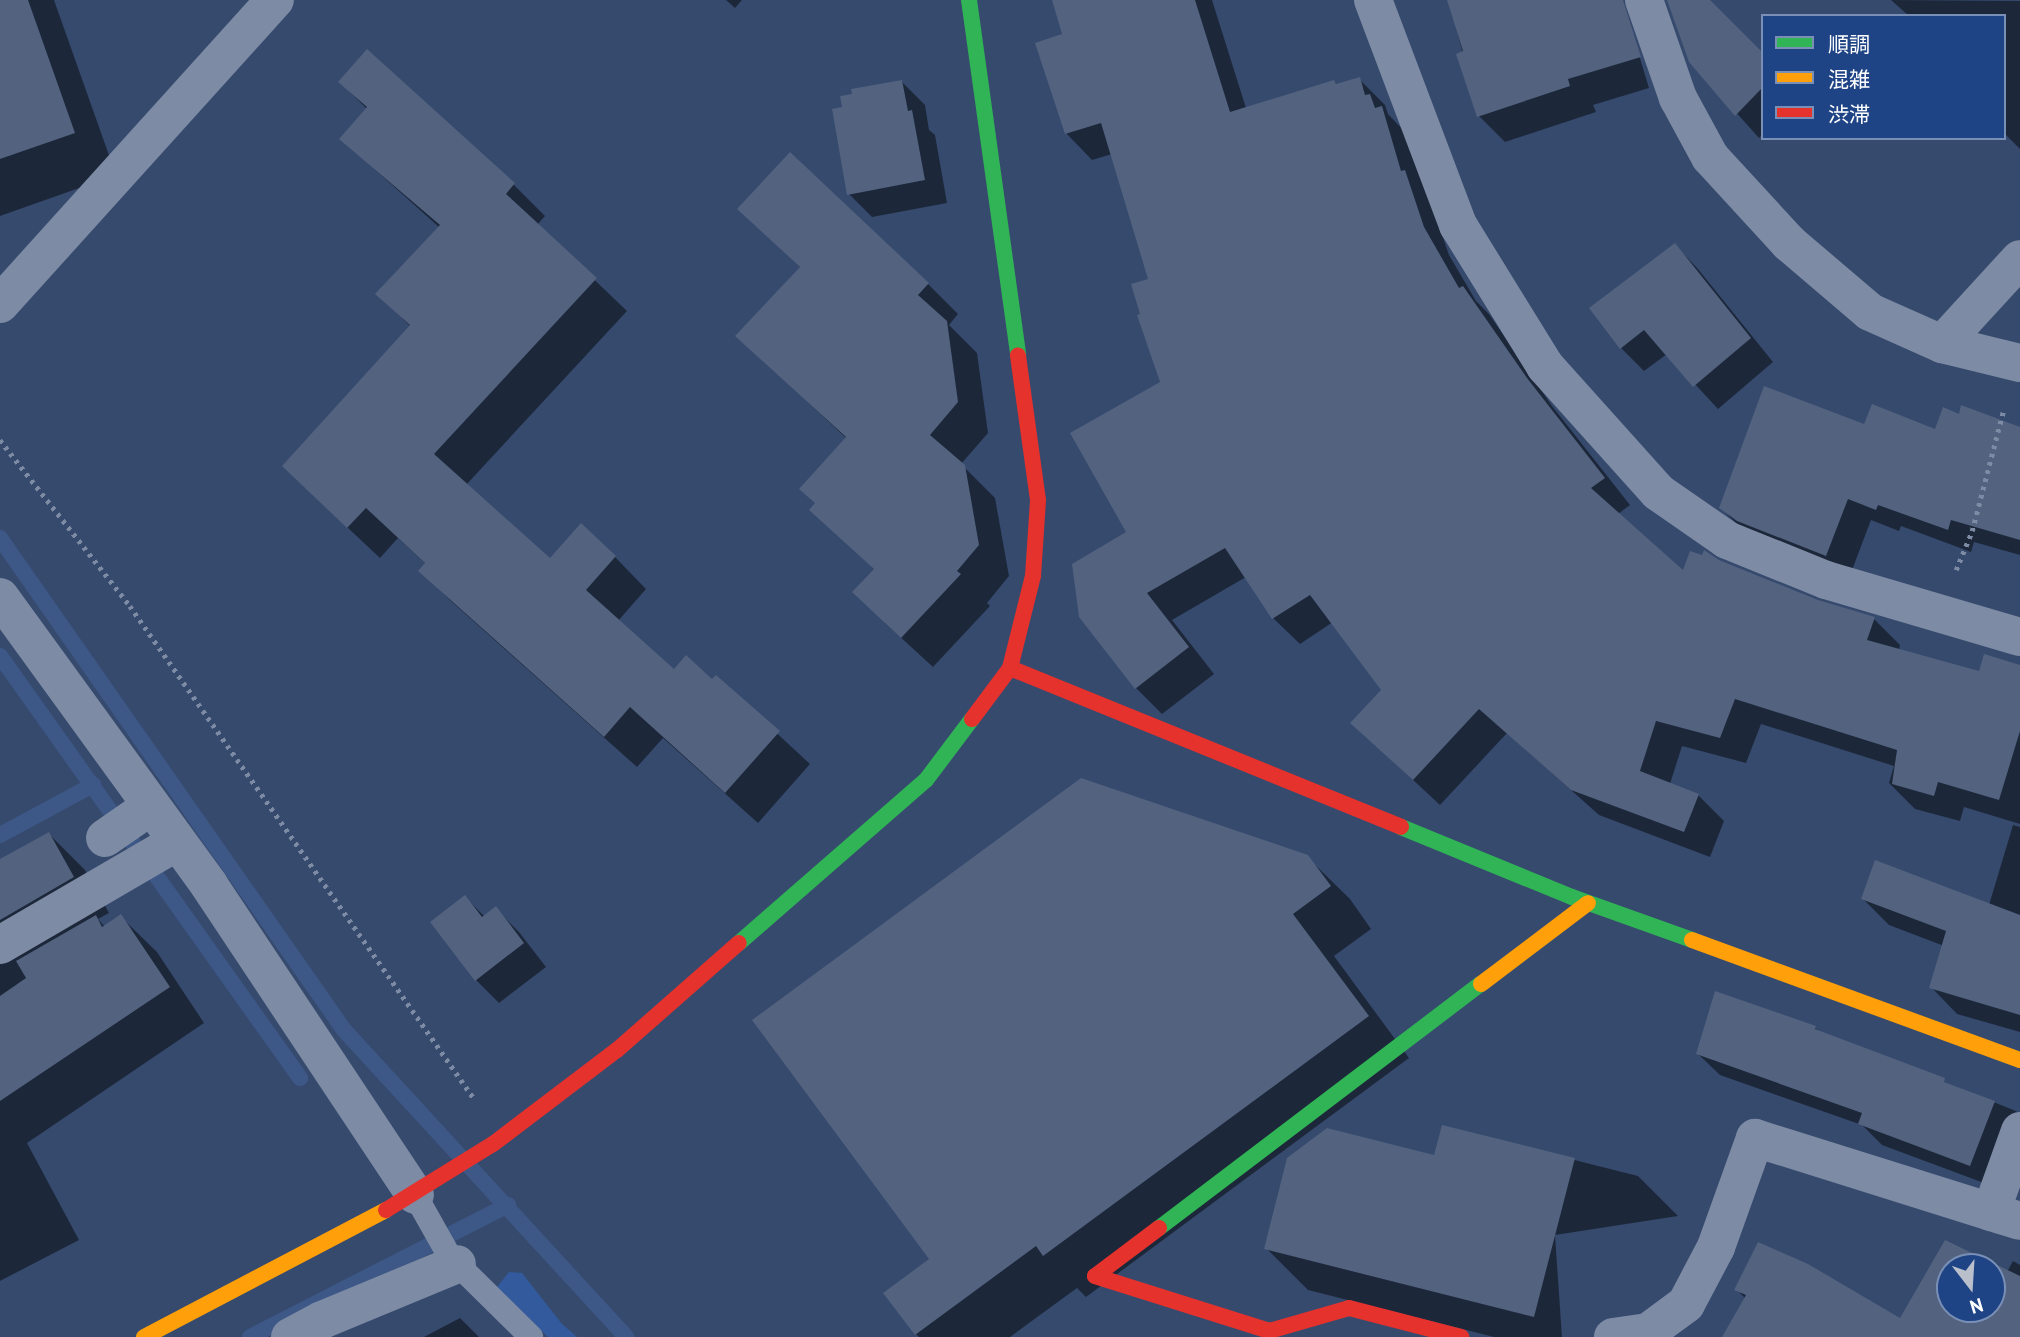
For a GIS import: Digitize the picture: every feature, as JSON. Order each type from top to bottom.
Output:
[{"type":"street","points":[[0,304],[275,0]]},
{"type":"street","points":[[144,1337],[428,1199],[497,1141],[617,1050],[926,780],[1010,668],[1033,576],[1038,500],[969,0]]},
{"type":"street","points":[[1373,0],[1458,225],[1545,366],[1658,492],[1727,540],[1826,580],[2020,637]]},
{"type":"street","points":[[1644,0],[1678,98],[1710,157],[1789,243],[1870,312],[1942,345],[2018,362]]},
{"type":"street","points":[[1942,345],[2020,258]]},
{"type":"street","points":[[0,597],[128,821],[153,857],[209,885],[428,1199]]},
{"type":"street","points":[[1010,668],[1588,902],[2020,1060]]},
{"type":"street","points":[[0,945],[153,857]]},
{"type":"street","points":[[1461,1337],[1349,1308],[1269,1331],[1095,1276],[1588,902]]},
{"type":"street","points":[[1614,1337],[1648,1332],[1686,1304],[1716,1247],[1755,1138],[2006,1217],[2020,1131]]},
{"type":"street","points":[[290,1337],[453,1260]]},
{"type":"lane","points":[[428,1199],[453,1260],[531,1337]]},
{"type":"path","points":[[1972,531],[2018,362]]},
{"type":"path","points":[[0,440],[130,606],[497,1141]]},
{"type":"shaded area","points":[[509,1272],[522,1273],[562,1324],[577,1337],[548,1337],[497,1287]]},
{"type":"building","points":[[0,0],[28,0],[75,133],[0,159]]},
{"type":"building","points":[[1052,0],[1195,0],[1230,112],[1334,80],[1336,84],[1360,77],[1365,95],[1370,94],[1375,108],[1382,106],[1401,171],[1405,170],[1424,227],[1459,288],[1463,286],[1527,378],[1605,478],[1591,488],[1683,570],[1690,551],[1702,555],[1704,550],[1719,560],[1818,600],[1875,617],[1867,640],[1979,671],[1984,654],[2020,665],[2020,731],[1999,800],[1938,782],[1934,796],[1892,784],[1897,750],[1735,699],[1720,738],[1656,721],[1640,771],[1699,794],[1684,832],[1571,790],[1479,709],[1413,780],[1350,723],[1381,690],[1310,595],[1272,619],[1225,548],[1147,593],[1189,647],[1135,689],[1079,617],[1072,564],[1126,532],[1070,433],[1160,382],[1137,315],[1140,314],[1131,284],[1148,279],[1101,123],[1065,134],[1035,43],[1062,34]]},
{"type":"building","points":[[1447,0],[1623,0],[1641,57],[1568,79],[1570,86],[1477,117],[1456,54],[1463,51]]},
{"type":"building","points":[[1667,0],[1710,0],[1761,51],[1761,89],[1735,116],[1689,62]]},
{"type":"building","points":[[367,49],[515,183],[506,194],[597,278],[434,454],[550,558],[581,523],[616,556],[586,590],[674,669],[686,655],[712,679],[716,675],[780,731],[725,793],[630,707],[604,737],[418,571],[425,563],[366,508],[347,528],[282,466],[410,325],[375,294],[440,225],[339,139],[367,107],[338,82]]},
{"type":"building","points":[[902,80],[908,111],[912,110],[925,180],[847,195],[832,109],[842,107],[840,96],[852,94],[851,89]]},
{"type":"building","points":[[790,152],[929,283],[918,295],[947,321],[958,402],[930,435],[965,465],[979,545],[957,571],[961,574],[901,638],[852,592],[874,569],[809,510],[815,503],[799,489],[846,437],[735,336],[800,267],[737,209]]},
{"type":"building","points":[[1675,243],[1751,338],[1693,387],[1644,330],[1620,349],[1589,308]]},
{"type":"building","points":[[1764,386],[1864,424],[1872,404],[1935,429],[1943,407],[1959,414],[1961,405],[2020,427],[2020,540],[1951,520],[1948,530],[1878,505],[1876,510],[1848,499],[1826,556],[1737,521],[1719,508]]},
{"type":"building","points":[[1081,778],[1308,855],[1331,886],[1293,914],[1369,1016],[1043,1256],[1036,1246],[915,1335],[883,1293],[929,1259],[752,1020]]},
{"type":"building","points":[[49,832],[74,877],[0,920],[0,859]]},
{"type":"building","points":[[1875,860],[2020,915],[2020,1015],[1929,988],[1946,931],[1861,899]]},
{"type":"building","points":[[465,895],[482,917],[496,906],[524,943],[475,981],[430,922]]},
{"type":"building","points":[[121,914],[170,987],[0,1101],[0,996],[26,978],[16,961],[96,915],[102,927]]},
{"type":"building","points":[[1715,991],[1816,1026],[1815,1029],[1945,1078],[1944,1082],[1995,1101],[1970,1166],[1858,1124],[1862,1113],[1696,1054]]},
{"type":"building","points":[[1442,1125],[1575,1158],[1534,1317],[1264,1249],[1287,1158],[1327,1128],[1434,1155]]},
{"type":"building","points":[[1945,1240],[1972,1253],[1938,1253]]},
{"type":"building","points":[[1758,1242],[1808,1264],[1900,1318],[1936,1256],[1936,1323],[2006,1323],[2006,1269],[2020,1276],[2020,1337],[1722,1337],[1746,1295],[1734,1290]]},
{"type":"waterway","points":[[0,538],[344,1030],[626,1337]]},
{"type":"waterway","points":[[0,656],[300,1078]]},
{"type":"waterway","points":[[0,835],[93,785]]},
{"type":"waterway","points":[[250,1337],[508,1205]]},
{"type":"traffic: fast","points":[[969,0],[1018,355]]},
{"type":"traffic: fast","points":[[739,943],[926,780],[972,719]]},
{"type":"traffic: fast","points":[[1401,827],[1572,897],[1692,940]]},
{"type":"traffic: fast","points":[[1159,1228],[1481,984]]},
{"type":"traffic: slow","points":[[1481,984],[1588,903]]},
{"type":"traffic: slow","points":[[1692,940],[2020,1060]]},
{"type":"traffic: slow","points":[[144,1337],[386,1210]]},
{"type":"traffic: jam","points":[[972,719],[1010,668],[1033,576],[1038,500],[1018,355]]},
{"type":"traffic: jam","points":[[1010,668],[1401,827]]},
{"type":"traffic: jam","points":[[386,1210],[493,1144],[617,1050],[739,943]]},
{"type":"traffic: jam","points":[[1159,1228],[1095,1276],[1269,1331],[1349,1308],[1461,1337]]}]
